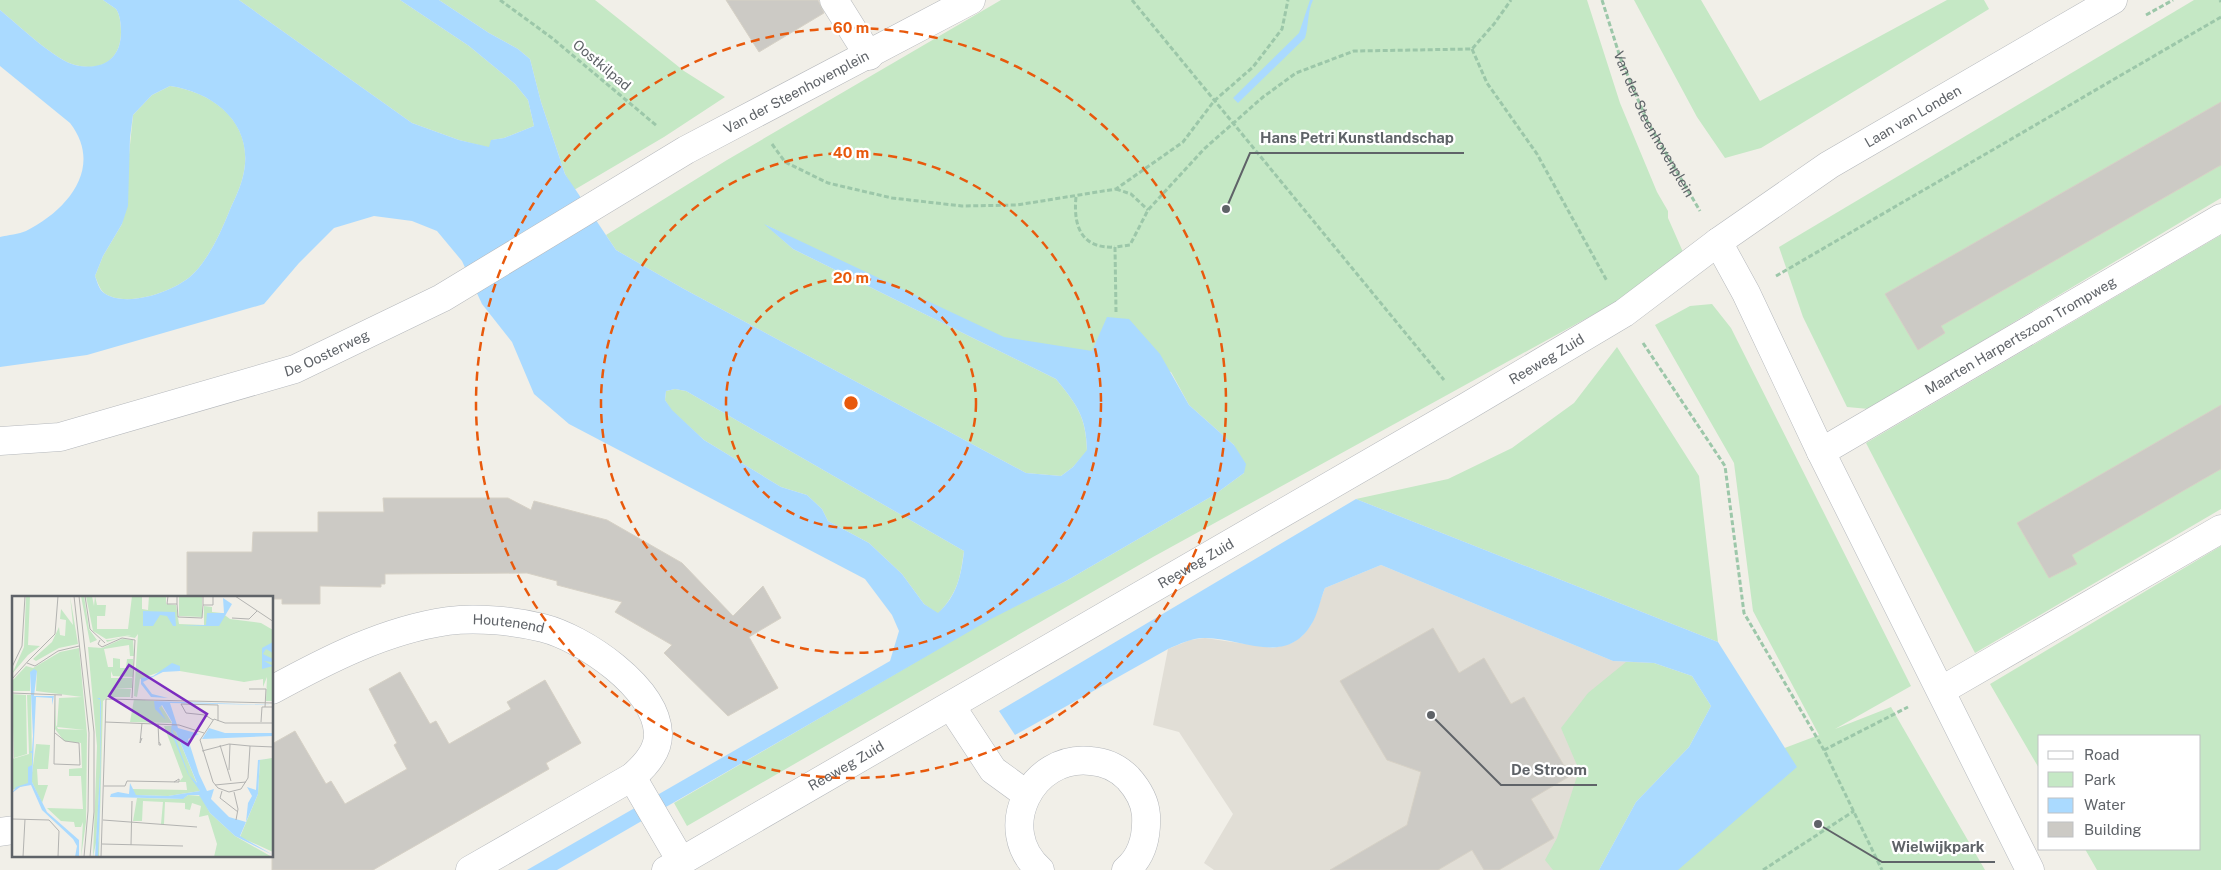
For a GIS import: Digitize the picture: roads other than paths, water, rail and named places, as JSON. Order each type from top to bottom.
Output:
[{"type":"street","points":[[834,0],[869,56]]},
{"type":"street","name":"Van der Steenhovenplein","points":[[623,188],[748,116],[869,56],[971,0]]},
{"type":"street","name":"Laan van Londen","points":[[1718,242],[1829,165],[2113,0]]},
{"type":"street","name":"De Oosterweg","points":[[0,441],[60,437],[295,369],[442,298],[623,188]]},
{"type":"street","name":"Maarten Harpertszoon Trompweg","points":[[1821,452],[2221,218]]},
{"type":"street","points":[[1718,242],[1746,293],[1821,452],[1942,690],[2030,870]]},
{"type":"street","name":"Reeweg Zuid","points":[[673,866],[1466,408],[1624,313],[1718,242]]},
{"type":"street","points":[[1942,690],[2221,529]]},
{"type":"street","name":"Houtenend","points":[[274,689],[369,642],[449,621],[507,622],[544,628],[575,641],[607,661],[632,684],[651,706],[658,734],[648,763],[632,777],[470,870]]},
{"type":"street","points":[[951,706],[993,770],[1026,794]]},
{"type":"street","points":[[1040,870],[1026,852],[1020,833],[1020,813],[1026,794],[1040,776],[1058,764],[1080,760],[1102,762],[1122,772],[1137,788],[1146,808],[1147,831],[1140,852],[1126,870]]},
{"type":"street","points":[[632,777],[666,834],[673,866]]},
{"type":"water","points":[[103,0],[239,0],[412,123],[459,140],[489,147],[491,140],[504,138],[534,126],[528,100],[515,84],[469,46],[400,0],[439,0],[489,33],[518,49],[530,59],[541,102],[565,174],[616,250],[684,289],[1026,473],[1061,476],[1073,467],[1087,450],[1085,428],[1079,412],[1070,396],[1056,379],[793,249],[764,224],[1004,337],[1092,351],[1107,317],[1129,319],[1160,354],[1189,405],[1234,445],[1246,464],[1244,473],[1214,495],[1066,581],[991,619],[557,870],[527,870],[890,661],[899,631],[892,615],[865,579],[569,424],[534,394],[512,342],[482,304],[462,261],[437,231],[412,221],[374,216],[334,228],[299,263],[264,304],[87,355],[0,367],[0,237],[26,231],[55,211],[76,186],[82,171],[83,155],[80,139],[70,123],[0,66],[0,10],[58,57],[75,65],[93,66],[101,65],[108,61],[117,50],[120,42],[121,26],[116,9]],"holes":[[[170,86],[204,96],[230,116],[244,144],[245,161],[242,180],[215,244],[195,272],[177,286],[151,296],[125,299],[114,297],[102,292],[95,276],[103,256],[122,224],[128,206],[130,138],[133,115],[152,95]],[[675,389],[686,391],[964,551],[957,585],[950,600],[938,613],[924,604],[902,574],[869,543],[828,521],[822,509],[807,495],[781,487],[704,440],[672,410],[665,400],[666,391]]]},
{"type":"water","points":[[1310,0],[1313,0],[1305,38],[1238,103],[1233,98],[1299,33]]},
{"type":"water","points":[[1356,499],[1718,642],[1797,767],[1678,870],[1599,870],[1636,802],[1689,747],[1711,706],[1692,676],[1654,663],[1613,661],[1381,565],[1325,588],[1311,625],[1300,638],[1288,645],[1261,647],[1218,639],[1195,639],[1168,649],[1015,735],[999,711]]},
{"type":"place","name":"Hans Petri Kunstlandschap","points":[[1226,209]]},
{"type":"place","name":"De Stroom","points":[[1431,715]]},
{"type":"place","name":"Wielwijkpark","points":[[1818,824]]}]
